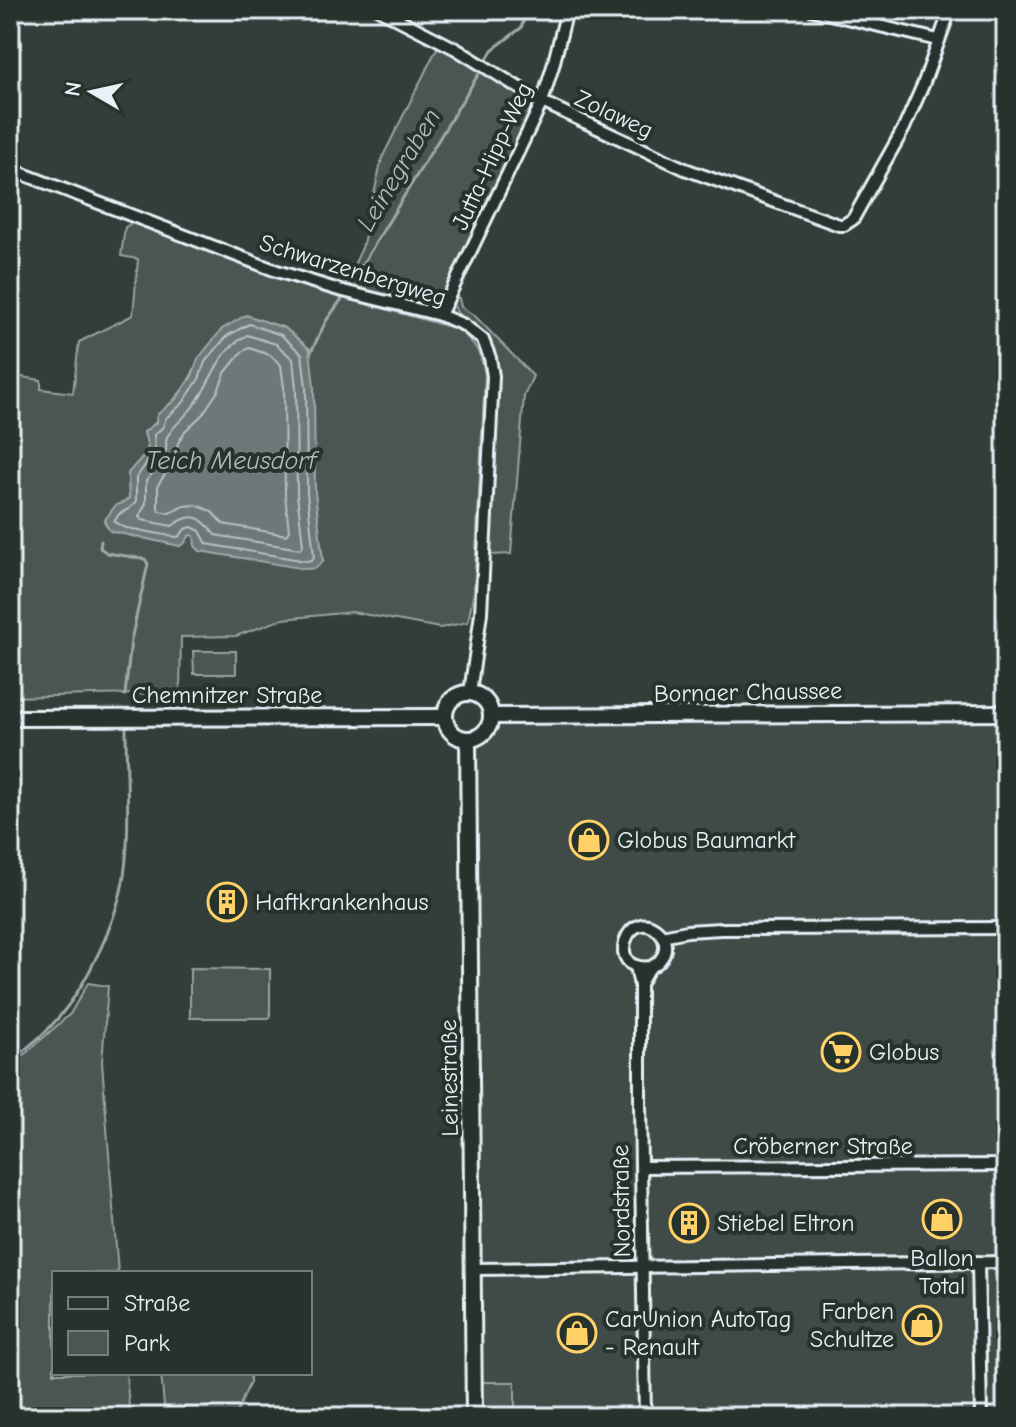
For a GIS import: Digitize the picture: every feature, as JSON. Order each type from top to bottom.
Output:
[{"type":"main road","points":[[470,693],[486,702],[491,716],[485,732],[477,738],[468,739],[454,734],[445,717],[447,708],[455,698],[470,693]]},
{"type":"main road","name":"Bornaer Chaussee","points":[[491,716],[1006,713]]},
{"type":"main road","name":"Chemnitzer Straße","points":[[10,718],[445,717]]},
{"type":"main road","name":"Leinestraße","points":[[468,739],[474,1417]]},
{"type":"street","name":"Zolaweg","points":[[380,10],[456,49],[542,102],[685,169],[833,224],[844,225],[853,219],[860,208],[904,128],[938,40]]},
{"type":"street","name":"Jutta-Hipp-Weg","points":[[440,315],[542,102],[567,10]]},
{"type":"street","points":[[813,10],[938,40],[950,10]]},
{"type":"street","name":"Schwarzenbergweg","points":[[10,169],[289,275],[440,315],[464,325],[483,340],[493,376],[481,613],[470,693]]},
{"type":"street","name":"Nordstraße","points":[[645,1417],[640,984],[636,966],[624,951],[628,934],[636,927],[646,926],[653,927],[662,936],[721,929],[1006,928]]},
{"type":"street","points":[[640,984],[664,955],[662,936]]},
{"type":"street","points":[[636,966],[651,967]]},
{"type":"street","name":"Cröberner Straße","points":[[641,1167],[1006,1165]]},
{"type":"street","points":[[978,1262],[981,1417]]},
{"type":"street","points":[[473,1269],[1006,1262]]},
{"type":"shaded area","points":[[1006,713],[1006,1417],[515,1417],[515,1382],[474,1382],[473,739],[485,732],[491,721]]},
{"type":"green space","points":[[438,46],[524,96],[530,103],[529,115],[442,295],[435,303],[426,304],[344,286],[362,248],[382,158]]},
{"type":"green space","points":[[132,223],[292,283],[457,329],[473,344],[485,375],[474,591],[468,622],[440,628],[352,612],[283,619],[236,636],[181,637],[180,693],[10,697],[10,672],[15,671],[17,604],[10,603],[10,375],[41,380],[41,389],[73,393],[79,342],[133,315],[138,259],[121,256],[125,227]],"holes":[[[198,359],[315,493],[323,561],[196,539],[190,534],[180,546],[110,531],[122,504],[129,499],[128,474],[148,447],[144,432],[182,390]]]},
{"type":"green space","points":[[453,298],[459,298],[461,307],[476,317],[533,376],[524,396],[511,554],[490,555],[498,381],[495,357],[486,336],[456,311]]},
{"type":"green space","points":[[193,651],[236,651],[236,674],[194,674]]},
{"type":"green space","points":[[190,968],[270,969],[270,1018],[190,1018]]},
{"type":"green space","points":[[88,983],[108,986],[102,1062],[118,1271],[52,1271],[52,1375],[126,1375],[130,1417],[10,1417],[10,1064],[70,1014]]},
{"type":"green space","points":[[161,1375],[250,1375],[235,1417],[165,1417]]},
{"type":"green space","points":[[474,1382],[515,1382],[515,1417],[474,1417]]},
{"type":"water","name":"Teich Meusdorf","points":[[246,315],[285,328],[310,349],[314,387],[315,493],[323,561],[316,568],[306,569],[200,551],[195,546],[194,536],[190,535],[180,546],[110,531],[104,521],[115,506],[129,499],[128,473],[148,447],[144,432],[156,423],[157,415],[177,398],[192,376],[198,359],[222,329]]},
{"type":"waterway","name":"Leinegraben","points":[[485,63],[492,50],[521,28],[527,10]]},
{"type":"waterway","name":"Leinegraben","points":[[348,288],[481,70]]},
{"type":"waterway","name":"Leinegraben","points":[[310,354],[326,321],[344,296]]},
{"type":"waterway","name":"Leinegraben","points":[[101,541],[100,548],[107,553],[145,559],[148,564],[131,640],[125,695]]},
{"type":"waterway","name":"Leinegraben","points":[[10,1061],[43,1034],[71,1002],[91,968],[115,912],[124,876],[127,839],[126,728]]},
{"type":"place","name":"Globus Baumarkt","points":[[589,840]]},
{"type":"place","name":"Haftkrankenhaus","points":[[227,902]]},
{"type":"place","name":"Globus","points":[[841,1052]]},
{"type":"place","name":"Ballon Total","points":[[942,1219]]},
{"type":"place","name":"Stiebel Eltron","points":[[689,1223]]},
{"type":"place","name":"Farben Schultze","points":[[922,1325]]},
{"type":"place","name":"CarUnion AutoTag - Renault","points":[[577,1333]]}]
